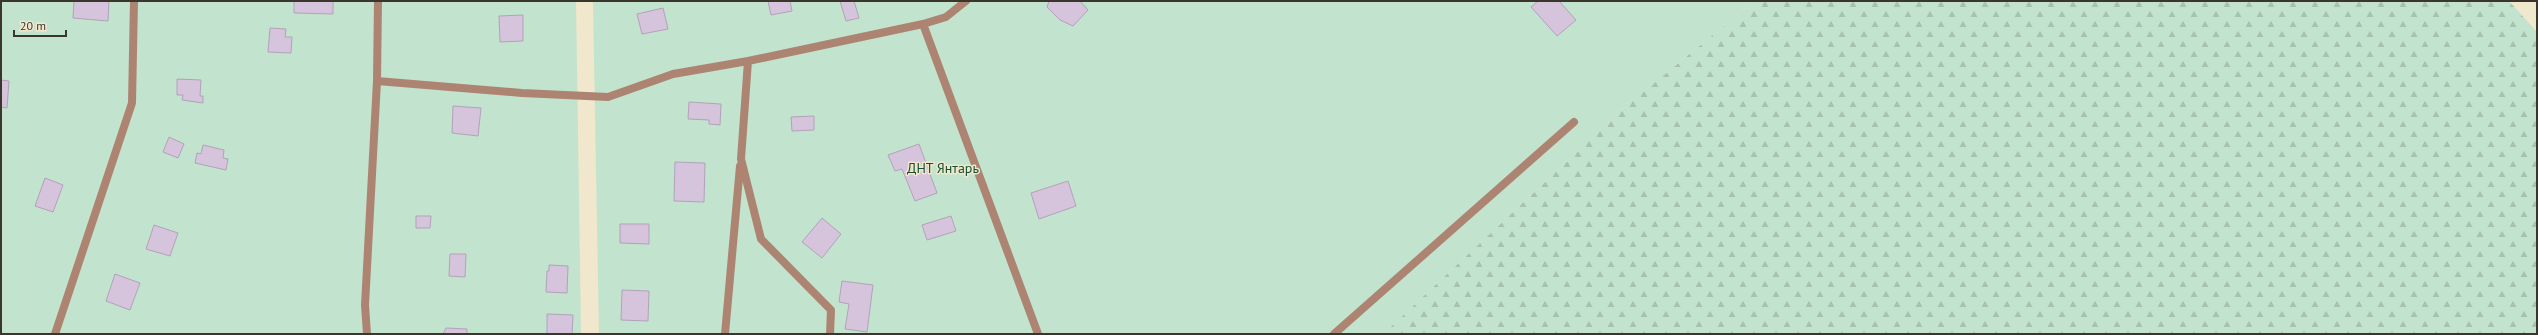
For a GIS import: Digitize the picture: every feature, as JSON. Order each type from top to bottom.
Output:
[{"type":"street","points":[[55,334],[132,103],[134,1]]},
{"type":"street","points":[[366,334],[365,305],[378,81],[378,1]]},
{"type":"street","points":[[378,81],[522,93],[608,97],[673,74],[748,61],[923,24],[946,17],[966,1]]},
{"type":"street","points":[[923,24],[1038,334]]},
{"type":"street","points":[[725,334],[741,159],[748,61]]},
{"type":"street","points":[[1334,334],[1574,122]]},
{"type":"street","points":[[741,159],[761,239],[831,310],[830,334]]},
{"type":"green space","points":[[1,1],[576,1],[581,334],[1,334]]},
{"type":"green space","name":"ДНТ Янтарь","points":[[593,1],[1754,1],[1626,106],[1383,334],[599,334]]},
{"type":"green space","points":[[1754,1],[2509,1],[2537,32],[2537,334],[1383,334],[1626,106]]},
{"type":"building","points":[[74,1],[109,1],[108,21],[73,18]]},
{"type":"building","points":[[294,1],[333,1],[333,14],[294,13]]},
{"type":"building","points":[[768,1],[790,1],[792,11],[771,15]]},
{"type":"building","points":[[840,1],[854,1],[859,18],[846,21]]},
{"type":"building","points":[[1049,1],[1080,1],[1088,10],[1073,26],[1060,20],[1047,7]]},
{"type":"building","points":[[1538,1],[1559,1],[1576,20],[1557,36],[1531,7]]},
{"type":"building","points":[[663,8],[668,29],[642,34],[637,14]]},
{"type":"building","points":[[523,15],[523,41],[500,42],[499,16]]},
{"type":"building","points":[[270,28],[286,29],[285,37],[292,37],[291,53],[268,52]]},
{"type":"building","points":[[177,79],[201,80],[200,96],[203,96],[203,103],[182,100],[183,95],[177,95]]},
{"type":"building","points":[[1,80],[9,81],[7,108],[1,107]]},
{"type":"building","points":[[689,102],[721,104],[720,125],[709,124],[709,120],[688,119]]},
{"type":"building","points":[[453,106],[481,108],[478,136],[452,133]]},
{"type":"building","points":[[814,116],[814,130],[792,131],[791,117]]},
{"type":"building","points":[[169,137],[184,144],[178,158],[163,152]]},
{"type":"building","points":[[919,144],[937,193],[915,201],[902,169],[895,171],[888,155]]},
{"type":"building","points":[[203,145],[224,150],[223,158],[228,159],[226,170],[195,163],[197,153],[201,154]]},
{"type":"building","points":[[675,162],[705,163],[704,202],[674,201]]},
{"type":"building","points":[[45,178],[63,185],[53,212],[35,206]]},
{"type":"building","points":[[1068,181],[1076,206],[1039,219],[1031,193]]},
{"type":"building","points":[[416,216],[431,216],[430,228],[416,228]]},
{"type":"building","points":[[951,216],[956,231],[927,240],[922,225]]},
{"type":"building","points":[[822,218],[841,234],[822,258],[802,242]]},
{"type":"building","points":[[620,224],[649,224],[649,244],[620,243]]},
{"type":"building","points":[[154,225],[178,233],[170,256],[146,249]]},
{"type":"building","points":[[450,254],[466,254],[465,277],[449,276]]},
{"type":"building","points":[[549,265],[568,266],[567,293],[546,292],[547,271],[549,271]]},
{"type":"building","points":[[115,274],[140,283],[130,310],[106,301]]},
{"type":"building","points":[[842,281],[873,285],[867,332],[845,329],[849,304],[839,302]]},
{"type":"building","points":[[622,290],[649,291],[648,321],[621,320]]},
{"type":"building","points":[[547,314],[573,315],[572,334],[547,334]]},
{"type":"building","points":[[446,328],[467,329],[467,334],[443,334]]}]
